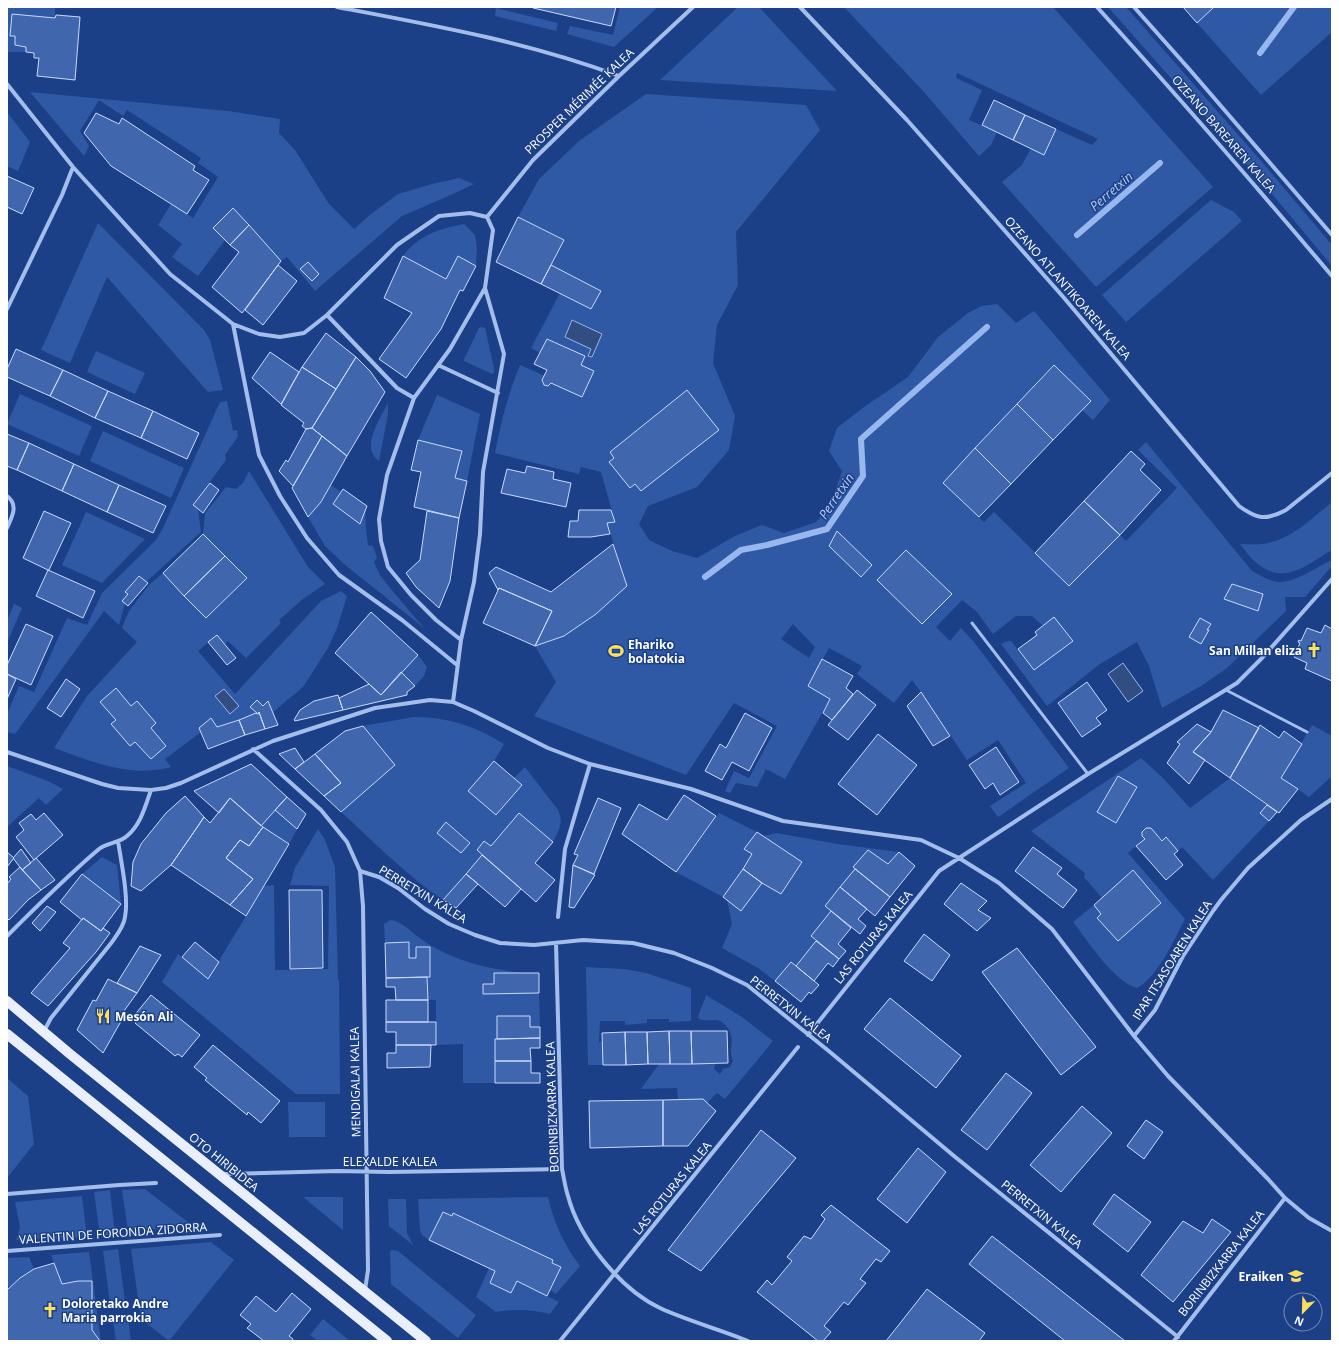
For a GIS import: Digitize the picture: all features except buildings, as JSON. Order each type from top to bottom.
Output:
[{"type":"main road","name":"OTO HIRIBIDEA","points":[[7,1001],[43,1032],[426,1341]]},
{"type":"main road","points":[[7,1034],[387,1341]]},
{"type":"street","points":[[337,7],[442,27],[556,55],[584,63],[619,76]]},
{"type":"street","name":"PROSPER MÉRIMÉE KALEA","points":[[487,217],[533,160],[619,76],[693,7]]},
{"type":"street","name":"OZEANO ATLANTIKOAREN KALEA","points":[[800,7],[907,120],[1065,299],[1239,506],[1250,514],[1260,518],[1269,518],[1286,510],[1332,473]]},
{"type":"street","name":"OZEANO BAREAREN KALEA","points":[[1097,7],[1166,82],[1332,276]]},
{"type":"street","name":"OZEANO BAREAREN KALEA","points":[[1134,7],[1332,235]]},
{"type":"street","points":[[7,84],[73,167],[170,274],[233,324],[259,334],[280,337],[304,333],[327,315],[397,245],[439,216],[470,213],[487,217],[493,230],[485,288],[450,348],[414,398],[387,475],[380,519],[381,541],[388,567],[411,595],[436,620],[462,640]]},
{"type":"street","points":[[7,309],[62,195],[73,167]]},
{"type":"street","points":[[453,702],[457,665],[474,582],[480,534],[484,472],[504,354],[485,288]]},
{"type":"street","points":[[327,315],[397,388],[414,398]]},
{"type":"street","points":[[233,324],[259,456],[280,496],[306,538],[339,575],[402,620],[457,665]]},
{"type":"street","points":[[438,365],[498,393]]},
{"type":"street","points":[[7,496],[12,501],[14,506],[13,514],[7,528]]},
{"type":"street","name":"LAS ROTURAS KALEA","points":[[808,1034],[939,871],[1088,774],[1237,683],[1262,658],[1332,579]]},
{"type":"street","points":[[7,752],[102,784],[132,790],[151,790],[166,788],[181,783],[253,749],[375,708],[430,700],[453,702],[540,744],[590,764],[692,789],[783,821],[920,840],[959,858],[999,883],[1052,929],[1134,1036],[1168,1076],[1285,1198],[1309,1218],[1332,1231]]},
{"type":"street","name":"PERRETXIN KALEA","points":[[253,749],[321,810],[347,842],[360,871],[379,877],[398,888],[425,909],[449,924],[475,936],[500,943],[534,945],[583,940],[633,944],[674,953],[712,968],[747,986],[808,1034],[960,1161],[1178,1337]]},
{"type":"street","points":[[558,917],[565,849],[590,764]]},
{"type":"street","points":[[7,936],[101,848],[127,836],[142,817],[151,790]]},
{"type":"street","name":"IPAR ITSASOAREN KALEA","points":[[1134,1036],[1155,1010],[1183,956],[1213,911],[1248,868],[1301,820],[1332,799]]},
{"type":"street","points":[[43,1032],[51,1018],[112,942],[120,930],[125,918],[126,902],[118,841]]},
{"type":"street","name":"MENDIGALAI KALEA","points":[[360,871],[362,906],[368,1270],[364,1292]]},
{"type":"street","name":"BORINBIZKARRA KALEA","points":[[556,943],[562,1169],[568,1197],[582,1230],[592,1246],[615,1275],[644,1299],[659,1307],[748,1341]]},
{"type":"street","name":"LAS ROTURAS KALEA","points":[[560,1341],[615,1275],[798,1047]]},
{"type":"street","name":"ELEXALDE KALEA","points":[[219,1174],[562,1169]]},
{"type":"street","points":[[7,1194],[156,1183]]},
{"type":"street","name":"BORINBIZKARRA KALEA","points":[[1174,1341],[1285,1198]]},
{"type":"street","name":"VALENTIN DE FORONDA ZIDORRA","points":[[7,1251],[220,1235]]},
{"type":"lane","points":[[972,623],[1088,774]]},
{"type":"lane","points":[[1226,690],[1307,732]]},
{"type":"shaded area","points":[[7,7],[55,7],[55,18],[12,14],[10,36],[15,36],[15,45],[26,47],[26,52],[7,52]]},
{"type":"shaded area","points":[[620,7],[658,7],[614,47],[567,34],[570,26],[613,35]]},
{"type":"shaded area","points":[[738,7],[759,7],[837,91],[660,80]]},
{"type":"shaded area","points":[[844,7],[1053,7],[1213,187],[1096,287],[1002,182],[1022,165],[1031,148],[1044,154],[1056,129],[1092,145],[1098,139],[957,73],[956,78],[982,90],[969,120],[997,132],[991,145],[979,156],[923,91]]},
{"type":"shaded area","points":[[1108,7],[1126,7],[1262,162],[1332,245],[1332,266],[1253,171]]},
{"type":"shaded area","points":[[1214,7],[1332,7],[1332,32],[1261,95],[1197,23]]},
{"type":"shaded area","points":[[496,8],[558,23],[556,31],[495,16]]},
{"type":"shaded area","points":[[30,92],[228,111],[280,119],[279,133],[295,150],[329,204],[354,229],[398,194],[459,178],[474,184],[402,216],[315,291],[287,257],[281,261],[233,208],[213,228],[225,240],[198,276],[172,257],[182,244],[158,225],[171,204],[193,218],[218,177],[198,163],[201,158],[127,110],[123,116],[99,100],[80,131],[89,146],[84,156]]},
{"type":"shaded area","points":[[646,94],[806,105],[820,130],[736,232],[738,285],[717,325],[713,363],[735,416],[729,450],[697,487],[648,506],[639,524],[649,540],[672,551],[697,558],[735,536],[762,525],[784,533],[816,522],[830,507],[842,471],[829,451],[837,428],[864,407],[908,377],[938,337],[968,313],[982,306],[997,304],[1016,323],[1034,311],[1110,400],[1093,420],[1082,410],[1053,365],[943,483],[984,522],[994,512],[1069,586],[1120,535],[1126,541],[1177,488],[1138,450],[1146,442],[1252,571],[1271,580],[1285,582],[1306,574],[1332,560],[1332,566],[1305,597],[1285,597],[1286,611],[1227,668],[1201,686],[1162,708],[1149,666],[1137,642],[1100,664],[1047,706],[1001,644],[1011,641],[1034,670],[1073,641],[1054,617],[1043,626],[1032,616],[1016,616],[993,634],[977,612],[962,600],[936,627],[950,641],[961,628],[974,642],[1069,768],[998,817],[990,806],[1026,783],[998,740],[967,760],[912,680],[894,703],[857,674],[862,666],[829,648],[808,686],[830,699],[785,779],[766,769],[757,787],[736,783],[730,793],[725,791],[734,771],[749,778],[777,726],[734,703],[686,775],[534,716],[556,682],[535,646],[627,586],[607,523],[615,522],[601,472],[581,467],[579,474],[495,453],[505,408],[520,365],[545,376],[542,380],[544,385],[548,386],[551,383],[582,397],[594,371],[581,365],[585,356],[547,339],[540,353],[531,348],[560,293],[590,309],[601,291],[551,265],[564,240],[518,217],[539,179],[579,141]],"holes":[[[687,391],[718,430],[641,491],[610,452]],[[837,531],[872,565],[862,577],[829,546]],[[906,550],[952,594],[922,624],[877,580]],[[1232,584],[1263,594],[1258,611],[1224,599]],[[1200,618],[1210,624],[1201,644],[1189,637]],[[793,624],[815,647],[809,658],[781,639]]]},
{"type":"shaded area","points":[[7,112],[30,142],[18,171],[7,166]]},
{"type":"shaded area","points":[[1211,200],[1234,212],[1242,221],[1126,322],[1102,295]]},
{"type":"shaded area","points":[[98,223],[204,330],[210,340],[223,390],[208,392],[107,277],[70,363],[41,350]]},
{"type":"shaded area","points":[[464,224],[475,235],[477,249],[476,266],[458,256],[446,279],[403,256],[422,238],[446,228]]},
{"type":"shaded area","points":[[572,320],[602,334],[592,357],[588,356],[591,349],[565,337]]},
{"type":"shaded area","points":[[479,328],[485,328],[494,368],[494,372],[492,374],[464,361]]},
{"type":"shaded area","points":[[96,351],[145,373],[135,394],[87,372]]},
{"type":"shaded area","points":[[20,394],[92,426],[79,456],[7,424]]},
{"type":"shaded area","points":[[437,395],[480,414],[467,481],[455,478],[462,451],[418,440]]},
{"type":"shaded area","points":[[227,401],[233,431],[237,430],[238,436],[225,455],[226,460],[193,505],[198,509],[201,532],[146,582],[138,576],[125,592],[128,594],[122,601],[125,604],[119,625],[104,611],[15,734],[7,732],[7,714],[19,686],[34,692],[67,618],[87,625],[102,593],[156,540],[163,528],[220,402]]},
{"type":"shaded area","points":[[388,403],[388,414],[379,461],[373,454],[371,442],[375,428]]},
{"type":"shaded area","points":[[103,431],[184,468],[171,498],[90,461]]},
{"type":"shaded area","points":[[249,471],[308,567],[325,584],[303,599],[279,620],[281,623],[246,658],[228,641],[225,644],[217,635],[198,651],[235,694],[321,601],[341,591],[347,596],[337,628],[328,648],[303,687],[273,712],[268,701],[263,706],[257,700],[250,707],[256,713],[239,720],[217,727],[211,718],[199,728],[201,732],[165,759],[171,767],[141,771],[126,770],[97,763],[54,748],[87,696],[137,642],[122,628],[129,611],[149,585],[163,573],[206,618],[246,578],[203,534],[205,513],[226,487],[236,489],[243,483]]},
{"type":"shaded area","points":[[331,485],[341,492],[333,504],[360,524],[365,510],[368,545],[373,546],[377,558],[374,562],[380,575],[424,628],[344,564],[325,546],[308,517],[321,502]]},
{"type":"shaded area","points":[[1332,502],[1332,550],[1303,567],[1284,573],[1265,569],[1248,555],[1240,544],[1262,544],[1282,539],[1300,528]]},
{"type":"shaded area","points":[[86,512],[145,539],[102,583],[62,565]]},
{"type":"shaded area","points":[[14,604],[22,608],[7,643],[7,621]]},
{"type":"shaded area","points":[[418,655],[427,667],[424,676],[415,686],[401,672]]},
{"type":"shaded area","points":[[1123,663],[1143,691],[1128,702],[1108,674]]},
{"type":"shaded area","points":[[224,689],[239,706],[230,714],[215,696]]},
{"type":"shaded area","points":[[414,717],[426,717],[461,724],[482,732],[504,744],[494,761],[468,791],[497,815],[522,785],[514,778],[525,767],[558,810],[560,815],[561,823],[553,842],[519,813],[491,846],[484,841],[477,850],[483,855],[443,900],[403,869],[341,812],[395,765],[363,726]],"holes":[[[447,822],[470,842],[461,853],[437,833]]]},
{"type":"shaded area","points":[[1312,725],[1332,736],[1332,776],[1309,797],[1281,778]]},
{"type":"shaded area","points":[[1141,758],[1162,777],[1190,808],[1230,778],[1267,805],[1260,813],[1269,821],[1213,880],[1182,847],[1178,851],[1167,838],[1162,841],[1151,828],[1146,828],[1142,831],[1142,836],[1145,839],[1128,853],[1185,919],[1159,967],[1145,983],[1137,988],[1128,984],[1110,969],[1073,922],[1094,905],[1101,914],[1097,918],[1118,941],[1161,902],[1133,871],[1102,898],[1084,877],[1085,873],[1031,831]]},
{"type":"shaded area","points":[[7,766],[48,781],[63,789],[46,805],[39,798],[7,827]]},
{"type":"shaded area","points":[[275,810],[297,829],[289,844],[261,826]]},
{"type":"shaded area","points":[[719,813],[757,832],[744,849],[752,854],[723,897],[676,872]]},
{"type":"shaded area","points":[[318,829],[324,838],[335,867],[339,980],[340,1094],[296,1094],[162,982],[178,954],[208,979],[264,886],[274,885],[275,970],[328,969],[329,886],[290,885],[295,868]]},
{"type":"shaded area","points":[[776,833],[838,844],[899,852],[888,864],[868,850],[853,867],[855,869],[825,906],[831,911],[811,936],[816,941],[796,966],[791,962],[775,981],[758,968],[722,948],[732,924],[727,900],[762,883],[781,894],[802,863],[764,836]]},
{"type":"shaded area","points":[[102,857],[117,865],[121,904],[82,874]]},
{"type":"shaded area","points":[[390,920],[402,924],[426,943],[462,960],[480,966],[520,973],[494,973],[494,984],[483,984],[483,994],[539,993],[540,1027],[530,1027],[529,1016],[497,1016],[497,1039],[495,1039],[495,1083],[463,1083],[463,1044],[436,1045],[436,1000],[428,1000],[427,977],[430,977],[430,947],[416,947],[416,958],[409,958],[409,942],[385,943],[384,924]]},
{"type":"shaded area","points":[[586,967],[624,969],[646,973],[691,988],[691,1021],[669,1022],[669,1019],[647,1019],[647,1023],[625,1025],[625,1021],[600,1021],[599,1042],[603,1042],[603,1065],[588,1065]]},
{"type":"shaded area","points":[[706,995],[742,1017],[773,1041],[725,1099],[717,1093],[707,1103],[678,1100],[677,1088],[641,1089],[659,1064],[715,1063],[714,1069],[720,1074],[723,1069],[730,1067],[733,1061],[731,1056],[732,1041],[727,1027],[720,1021],[703,1020],[698,1018]]},
{"type":"shaded area","points":[[7,1078],[28,1096],[34,1144],[7,1178]]},
{"type":"shaded area","points":[[288,1102],[325,1102],[325,1137],[289,1137]]},
{"type":"shaded area","points":[[145,1189],[193,1226],[128,1231],[122,1190]]},
{"type":"shaded area","points":[[110,1190],[115,1234],[100,1236],[94,1192]]},
{"type":"shaded area","points":[[82,1196],[87,1237],[16,1240],[20,1227],[15,1202]]},
{"type":"shaded area","points":[[303,1197],[343,1197],[343,1230]]},
{"type":"shaded area","points":[[548,1197],[553,1216],[560,1233],[580,1266],[556,1294],[550,1290],[561,1267],[552,1263],[552,1260],[454,1213],[452,1216],[443,1212],[429,1240],[422,1235],[420,1230],[418,1199]]},
{"type":"shaded area","points":[[388,1199],[406,1199],[407,1233],[413,1245],[389,1226]]},
{"type":"shaded area","points":[[211,1242],[234,1260],[169,1341],[141,1319],[131,1249]]},
{"type":"shaded area","points":[[118,1249],[125,1301],[110,1303],[103,1251]]},
{"type":"shaded area","points":[[392,1250],[398,1251],[476,1315],[458,1338],[391,1284],[390,1252]]},
{"type":"shaded area","points":[[89,1252],[101,1341],[92,1330],[92,1281],[78,1281],[62,1284],[51,1255]]},
{"type":"shaded area","points":[[29,1257],[34,1269],[9,1287],[7,1283],[7,1258]]},
{"type":"shaded area","points":[[489,1268],[495,1271],[490,1283],[511,1293],[517,1281],[559,1302],[550,1314],[523,1310],[496,1312],[476,1297]]},
{"type":"shaded area","points":[[128,1318],[131,1341],[116,1341],[113,1321]]},
{"type":"shaded area","points":[[323,1319],[350,1341],[318,1341],[310,1335]]},
{"type":"waterway","name":"Perretxin","points":[[1260,53],[1294,7]]},
{"type":"waterway","name":"Perretxin","points":[[1077,235],[1160,163]]},
{"type":"waterway","name":"Perretxin","points":[[705,577],[741,550],[767,545],[827,529],[863,476],[861,439],[987,327]]},
{"type":"place","name":"San Millan eliza","points":[[1314,650]]},
{"type":"place","name":"Ehariko bolatokia","points":[[616,651]]},
{"type":"place","name":"Mesón Ali","points":[[103,1016]]},
{"type":"place","name":"Eraiken","points":[[1296,1276]]},
{"type":"place","name":"Doloretako Andre Maria parrokia","points":[[50,1310]]}]
